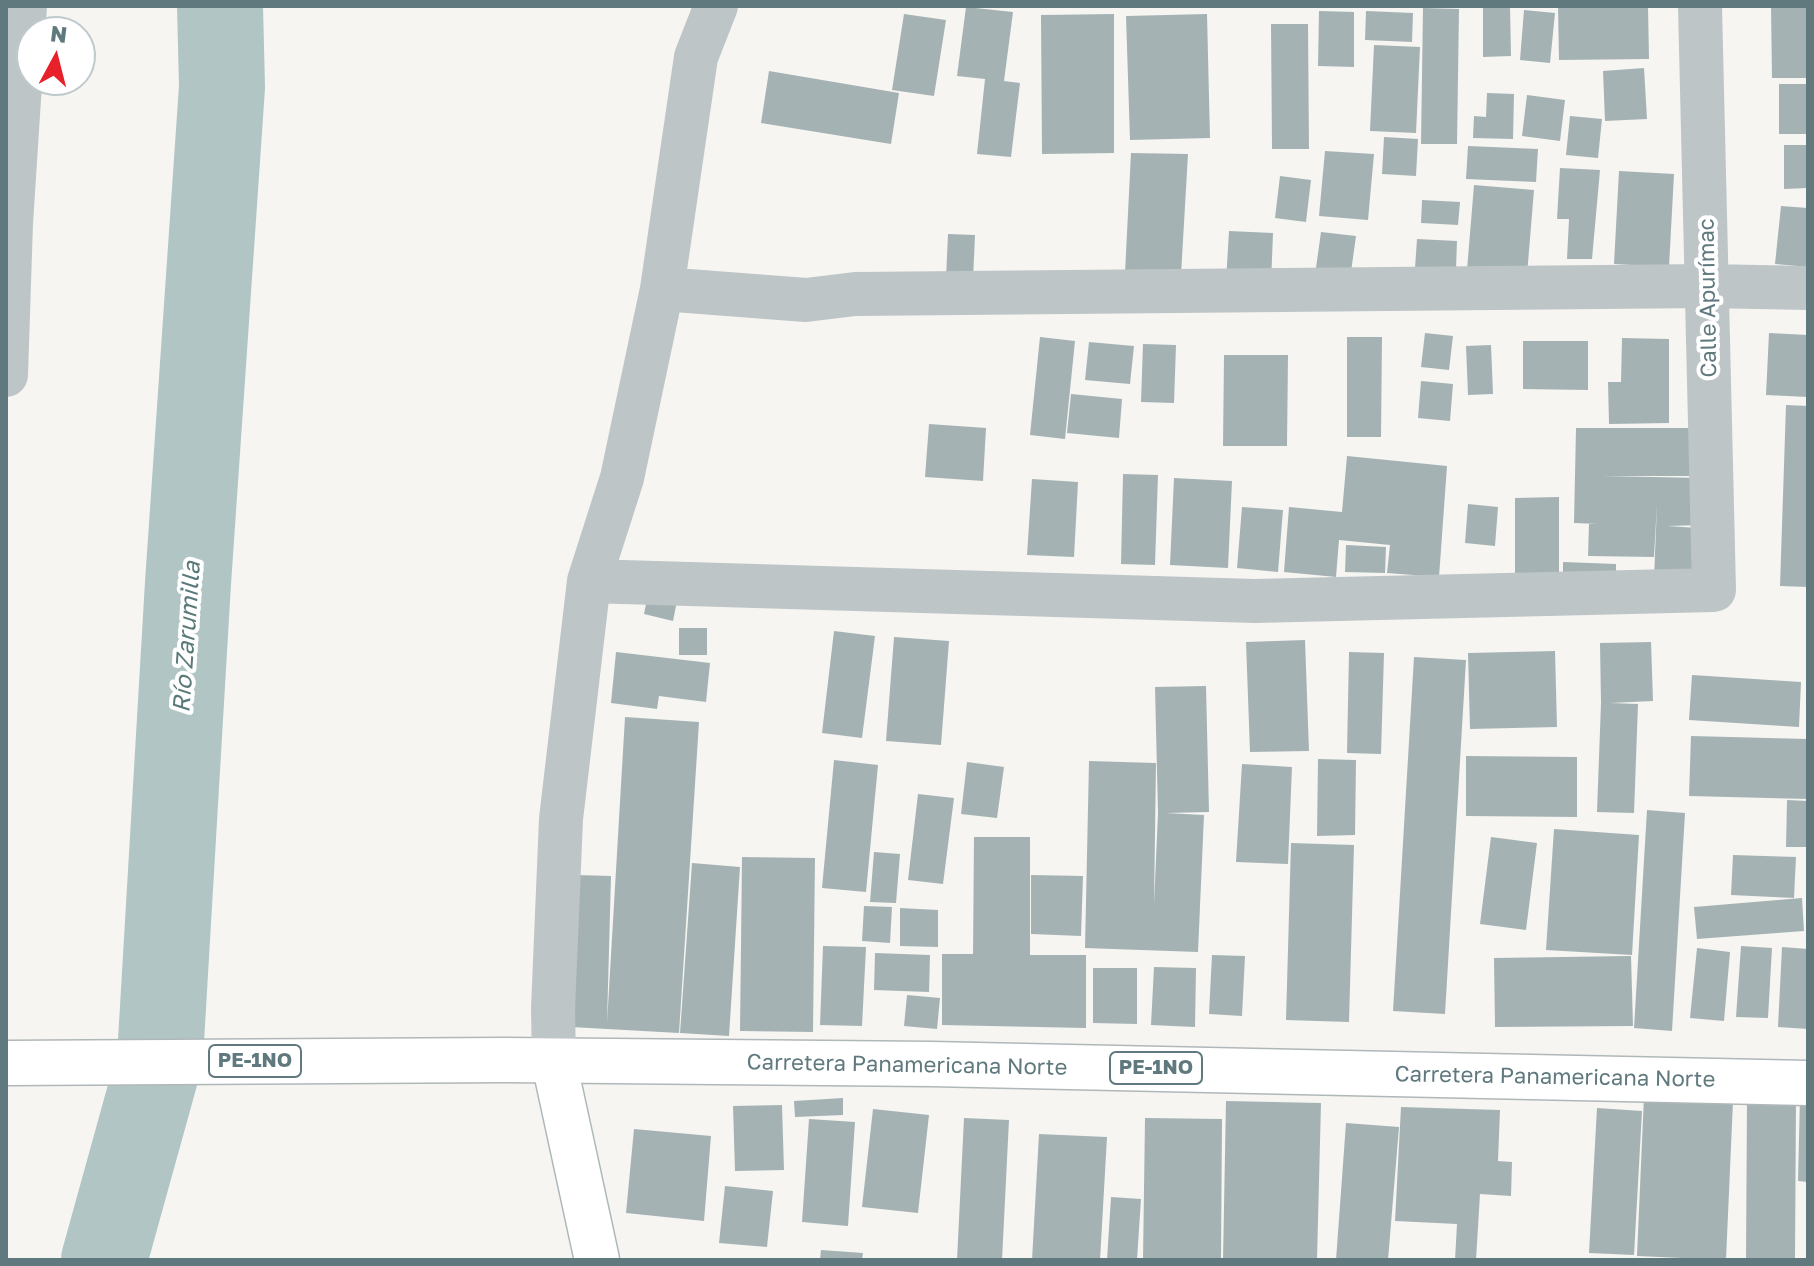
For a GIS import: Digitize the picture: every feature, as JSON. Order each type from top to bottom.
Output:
[{"type":"main road","name":"Carretera Panamericana Norte","points":[[6,1063],[505,1060],[947,1065],[1808,1083]]},
{"type":"main road","points":[[554,1062],[597,1260]]},
{"type":"street","points":[[6,375],[11,223],[25,6]]},
{"type":"street","points":[[554,1062],[553,1009],[561,819],[589,581],[622,478],[662,289],[696,57],[716,6]]},
{"type":"street","name":"Calle Apurímac","points":[[589,581],[1255,601],[1714,590],[1700,6]]},
{"type":"street","points":[[662,289],[806,300],[855,294],[1708,286],[1808,288]]},
{"type":"building","points":[[1483,6],[1510,6],[1511,56],[1483,57]]},
{"type":"building","points":[[1558,6],[1648,6],[1649,59],[1559,60]]},
{"type":"building","points":[[966,7],[1013,12],[1004,81],[1020,83],[1011,157],[977,154],[985,79],[957,76]]},
{"type":"building","points":[[1771,7],[1808,7],[1808,78],[1772,78]]},
{"type":"building","points":[[1423,8],[1459,9],[1457,144],[1421,144]]},
{"type":"building","points":[[1524,10],[1555,13],[1550,63],[1520,60]]},
{"type":"building","points":[[1319,11],[1354,12],[1354,67],[1318,66]]},
{"type":"building","points":[[1366,11],[1413,13],[1412,42],[1365,40]]},
{"type":"building","points":[[904,14],[946,20],[934,96],[892,90]]},
{"type":"building","points":[[1114,14],[1114,153],[1042,154],[1041,15]]},
{"type":"building","points":[[1207,14],[1210,138],[1130,140],[1126,16]]},
{"type":"building","points":[[1271,24],[1308,24],[1309,149],[1272,149]]},
{"type":"building","points":[[1374,45],[1420,47],[1416,133],[1370,131]]},
{"type":"building","points":[[1644,68],[1647,119],[1605,121],[1603,71]]},
{"type":"building","points":[[769,71],[899,93],[891,144],[761,123]]},
{"type":"building","points":[[1779,84],[1808,84],[1808,134],[1779,134]]},
{"type":"building","points":[[1487,93],[1514,94],[1513,139],[1473,138],[1474,116],[1486,117]]},
{"type":"building","points":[[1527,95],[1565,100],[1560,141],[1522,136]]},
{"type":"building","points":[[1570,116],[1602,119],[1598,158],[1566,155]]},
{"type":"building","points":[[1384,137],[1418,139],[1416,176],[1382,174]]},
{"type":"building","points":[[1784,145],[1808,145],[1808,188],[1784,189]]},
{"type":"building","points":[[1468,146],[1538,149],[1536,182],[1466,179]]},
{"type":"building","points":[[1325,151],[1374,154],[1368,220],[1319,216]]},
{"type":"building","points":[[1131,153],[1188,154],[1181,275],[1125,273]]},
{"type":"building","points":[[1560,168],[1600,170],[1592,259],[1567,259],[1569,219],[1557,219]]},
{"type":"building","points":[[1619,171],[1674,174],[1669,267],[1614,264]]},
{"type":"building","points":[[1280,176],[1311,180],[1306,222],[1275,218]]},
{"type":"building","points":[[1474,185],[1534,190],[1527,275],[1467,270]]},
{"type":"building","points":[[1422,200],[1460,202],[1458,225],[1421,223]]},
{"type":"building","points":[[1781,206],[1808,208],[1808,267],[1775,264]]},
{"type":"building","points":[[1229,231],[1273,233],[1271,284],[1226,282]]},
{"type":"building","points":[[1321,232],[1356,236],[1351,272],[1316,268]]},
{"type":"building","points":[[948,234],[975,235],[973,280],[946,278]]},
{"type":"building","points":[[1417,239],[1457,241],[1456,270],[1415,268]]},
{"type":"building","points":[[1425,333],[1453,336],[1449,370],[1421,367]]},
{"type":"building","points":[[1769,333],[1808,335],[1808,397],[1766,395]]},
{"type":"building","points":[[1040,337],[1075,341],[1065,439],[1030,435]]},
{"type":"building","points":[[1347,337],[1382,337],[1381,437],[1347,437]]},
{"type":"building","points":[[1622,338],[1669,339],[1669,423],[1609,424],[1608,382],[1621,382]]},
{"type":"building","points":[[1523,341],[1588,341],[1588,390],[1523,389]]},
{"type":"building","points":[[1089,342],[1134,346],[1130,384],[1085,380]]},
{"type":"building","points":[[1143,344],[1176,345],[1174,403],[1141,402]]},
{"type":"building","points":[[1491,345],[1493,394],[1468,395],[1466,346]]},
{"type":"building","points":[[1224,355],[1288,355],[1287,446],[1223,446]]},
{"type":"building","points":[[1421,381],[1453,384],[1450,421],[1418,418]]},
{"type":"building","points":[[1071,394],[1122,399],[1119,438],[1067,433]]},
{"type":"building","points":[[1786,405],[1808,406],[1808,587],[1780,586]]},
{"type":"building","points":[[929,424],[986,428],[983,481],[925,477]]},
{"type":"building","points":[[1576,428],[1690,428],[1690,476],[1603,476],[1702,478],[1702,525],[1667,526],[1698,528],[1695,581],[1654,579],[1657,504],[1654,557],[1588,556],[1589,524],[1598,524],[1574,523]]},
{"type":"building","points":[[1347,456],[1447,466],[1439,577],[1387,573],[1390,545],[1339,540],[1336,577],[1284,572],[1289,507],[1342,512]]},
{"type":"building","points":[[1123,474],[1158,475],[1155,565],[1121,564]]},
{"type":"building","points":[[1174,478],[1232,481],[1228,568],[1170,565]]},
{"type":"building","points":[[1032,479],[1078,482],[1074,557],[1027,555]]},
{"type":"building","points":[[1559,497],[1559,577],[1515,577],[1515,498]]},
{"type":"building","points":[[1468,504],[1498,507],[1495,546],[1465,543]]},
{"type":"building","points":[[1242,507],[1283,510],[1278,572],[1237,568]]},
{"type":"building","points":[[1346,545],[1386,547],[1385,573],[1345,572]]},
{"type":"building","points":[[1563,562],[1616,564],[1616,583],[1563,580]]},
{"type":"building","points":[[649,589],[678,596],[673,621],[644,614]]},
{"type":"building","points":[[679,628],[707,628],[707,655],[679,655]]},
{"type":"building","points":[[834,631],[875,636],[862,738],[822,733]]},
{"type":"building","points":[[894,637],[949,641],[941,745],[886,741]]},
{"type":"building","points":[[1305,640],[1309,751],[1250,752],[1246,642]]},
{"type":"building","points":[[1651,642],[1653,701],[1610,703],[1638,704],[1634,813],[1597,812],[1600,643]]},
{"type":"building","points":[[1555,651],[1557,727],[1470,729],[1468,653]]},
{"type":"building","points":[[616,652],[710,663],[706,702],[659,696],[657,709],[611,703]]},
{"type":"building","points":[[1349,652],[1384,653],[1381,754],[1347,753]]},
{"type":"building","points":[[1414,657],[1466,660],[1445,1014],[1393,1011]]},
{"type":"building","points":[[1692,675],[1801,682],[1799,727],[1689,720]]},
{"type":"building","points":[[1206,686],[1209,812],[1166,813],[1204,815],[1198,952],[1085,948],[1089,761],[1156,763],[1154,905],[1158,813],[1155,687]]},
{"type":"building","points":[[625,717],[699,722],[679,1033],[571,1027],[576,875],[611,876],[607,1023]]},
{"type":"building","points":[[1691,736],[1808,739],[1808,799],[1689,796]]},
{"type":"building","points":[[1466,756],[1577,757],[1577,817],[1466,816]]},
{"type":"building","points":[[1318,759],[1356,760],[1355,835],[1317,836]]},
{"type":"building","points":[[834,760],[878,765],[866,892],[822,888]]},
{"type":"building","points":[[967,762],[1004,767],[997,818],[961,814]]},
{"type":"building","points":[[1242,764],[1292,767],[1288,864],[1236,862]]},
{"type":"building","points":[[918,794],[954,798],[943,884],[908,880]]},
{"type":"building","points":[[1787,800],[1808,801],[1808,847],[1786,847]]},
{"type":"building","points":[[1647,810],[1685,813],[1672,1031],[1634,1028]]},
{"type":"building","points":[[1554,829],[1639,835],[1632,955],[1546,950]]},
{"type":"building","points":[[974,837],[1030,837],[1030,955],[1086,955],[1086,1028],[942,1025],[942,954],[973,954]]},
{"type":"building","points":[[1491,837],[1537,843],[1526,930],[1480,924]]},
{"type":"building","points":[[1291,843],[1354,845],[1349,1022],[1286,1020]]},
{"type":"building","points":[[874,852],[900,854],[896,903],[870,902]]},
{"type":"building","points":[[1733,855],[1796,857],[1794,898],[1731,895]]},
{"type":"building","points":[[742,857],[815,858],[813,1032],[740,1031]]},
{"type":"building","points":[[692,863],[740,867],[729,1036],[680,1033]]},
{"type":"building","points":[[1031,875],[1083,876],[1081,936],[1031,934]]},
{"type":"building","points":[[1802,898],[1804,931],[1697,939],[1694,907]]},
{"type":"building","points":[[864,906],[892,907],[890,943],[862,941]]},
{"type":"building","points":[[900,908],[938,910],[938,947],[900,946]]},
{"type":"building","points":[[823,946],[866,947],[862,1026],[820,1025]]},
{"type":"building","points":[[1741,946],[1772,948],[1768,1018],[1736,1017]]},
{"type":"building","points":[[1782,947],[1808,949],[1808,1029],[1778,1027]]},
{"type":"building","points":[[1697,948],[1730,952],[1724,1021],[1690,1018]]},
{"type":"building","points":[[875,953],[930,955],[929,992],[874,990]]},
{"type":"building","points":[[1212,955],[1245,956],[1242,1016],[1209,1014]]},
{"type":"building","points":[[1631,956],[1633,1026],[1495,1027],[1494,958]]},
{"type":"building","points":[[1154,967],[1196,968],[1195,1027],[1151,1025]]},
{"type":"building","points":[[1093,968],[1137,968],[1137,1024],[1093,1023]]},
{"type":"building","points":[[907,995],[940,998],[937,1029],[904,1026]]},
{"type":"building","points":[[1644,1096],[1733,1101],[1726,1260],[1637,1256]]},
{"type":"building","points":[[1800,1096],[1808,1097],[1808,1182],[1798,1181]]},
{"type":"building","points":[[843,1098],[843,1115],[795,1117],[794,1101]]},
{"type":"building","points":[[1747,1098],[1796,1098],[1795,1260],[1746,1260]]},
{"type":"building","points":[[1226,1101],[1321,1103],[1317,1260],[1223,1260]]},
{"type":"building","points":[[782,1105],[784,1170],[735,1171],[733,1106]]},
{"type":"building","points":[[1401,1107],[1500,1110],[1498,1161],[1512,1162],[1511,1196],[1480,1194],[1476,1260],[1455,1260],[1457,1224],[1395,1221]]},
{"type":"building","points":[[1597,1108],[1642,1111],[1634,1255],[1589,1253]]},
{"type":"building","points":[[873,1109],[929,1115],[918,1213],[862,1207]]},
{"type":"building","points":[[964,1118],[1009,1120],[1002,1260],[957,1260]]},
{"type":"building","points":[[1145,1118],[1222,1119],[1221,1260],[1143,1260]]},
{"type":"building","points":[[809,1119],[855,1122],[848,1226],[802,1222]]},
{"type":"building","points":[[1346,1123],[1399,1127],[1388,1260],[1336,1260]]},
{"type":"building","points":[[634,1129],[711,1136],[704,1221],[626,1213]]},
{"type":"building","points":[[1039,1134],[1107,1137],[1100,1260],[1032,1260]]},
{"type":"building","points":[[725,1186],[773,1191],[767,1247],[719,1243]]},
{"type":"building","points":[[1111,1197],[1141,1199],[1137,1260],[1107,1260]]},
{"type":"building","points":[[821,1250],[863,1253],[862,1260],[820,1260]]},
{"type":"waterway","name":"Río Zarumilla","points":[[104,1260],[160,1058],[222,87],[220,6]]}]
